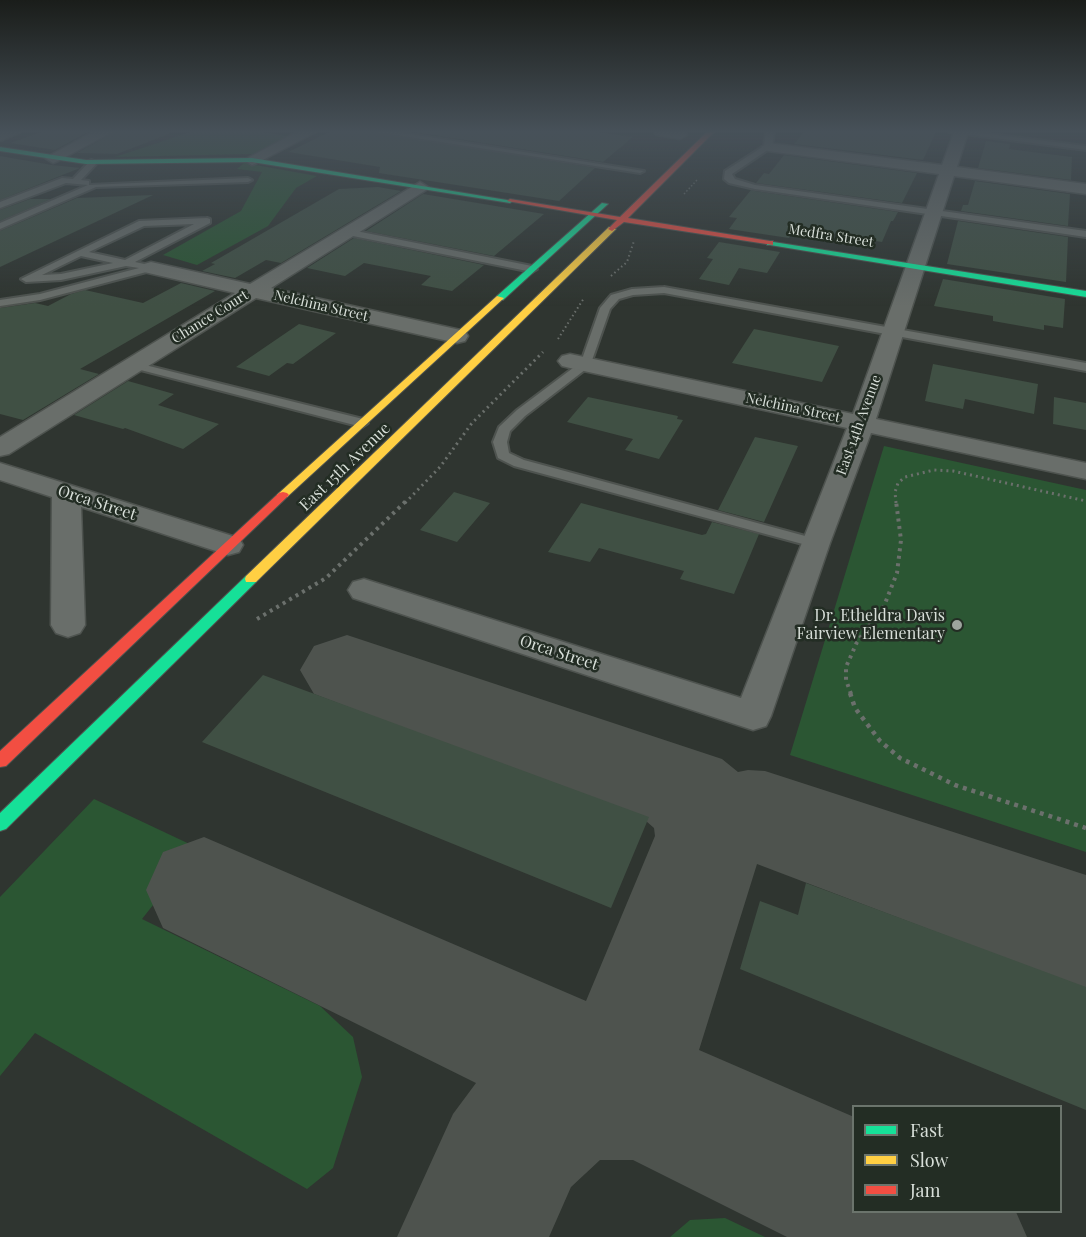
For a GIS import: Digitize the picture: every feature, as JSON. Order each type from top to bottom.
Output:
[{"type":"main road","name":"Medfra Street","points":[[437,190],[1086,294]]},
{"type":"main road","name":"East 15th Avenue","points":[[0,761],[228,545],[620,190]]},
{"type":"main road","name":"East 15th Avenue","points":[[0,824],[652,190]]},
{"type":"street","name":"Chance Court","points":[[0,448],[416,190]]},
{"type":"street","name":"East 14th Avenue","points":[[753,716],[815,543],[862,423],[942,190]]},
{"type":"street","name":"Nelchina Street","points":[[151,268],[456,336]]},
{"type":"street","name":"Nelchina Street","points":[[570,356],[862,423],[1086,471]]},
{"type":"street","name":"Orca Street","points":[[0,471],[228,545]]},
{"type":"street","points":[[66,493],[68,625]]},
{"type":"street","name":"Orca Street","points":[[364,590],[753,716]]},
{"type":"lane","points":[[0,205],[39,190]]},
{"type":"lane","points":[[0,226],[84,190]]},
{"type":"lane","points":[[775,190],[1086,234]]},
{"type":"lane","points":[[207,221],[126,263],[62,277],[26,279],[80,253],[142,224],[207,221]]},
{"type":"lane","points":[[346,232],[532,268]]},
{"type":"lane","points":[[80,253],[151,268]]},
{"type":"lane","points":[[0,303],[40,297],[151,268]]},
{"type":"lane","points":[[815,543],[519,464],[503,455],[500,442],[504,430],[570,356],[615,297],[632,292],[664,291],[1086,367]]},
{"type":"lane","points":[[133,365],[362,423]]},
{"type":"path","points":[[607,279],[627,262],[632,251],[635,231]]},
{"type":"path","points":[[570,356],[589,292]]},
{"type":"path","points":[[252,621],[298,597],[326,578],[440,467],[472,423],[546,350]]},
{"type":"path","points":[[1086,501],[953,471],[934,470],[905,477],[898,483],[895,492],[901,540],[897,573],[884,606],[857,642],[846,667],[846,680],[855,708],[880,741],[900,758],[955,786],[1086,828]]},
{"type":"green space","points":[[252,190],[295,190],[268,226],[197,265],[163,255],[241,211]]},
{"type":"green space","name":"Dr. Etheldra Davis Fairview Elementary","points":[[884,446],[1086,490],[1086,852],[790,755]]},
{"type":"green space","points":[[94,799],[198,848],[142,919],[320,1006],[353,1037],[362,1077],[333,1168],[307,1189],[35,1033],[0,1076],[0,897]]},
{"type":"green space","points":[[725,1218],[765,1237],[670,1237],[690,1220]]},
{"type":"building","points":[[0,190],[26,190],[0,200]]},
{"type":"building","points":[[338,190],[401,191],[281,263],[266,260],[235,278],[202,271],[215,264],[211,263]]},
{"type":"building","points":[[487,190],[571,190],[559,201]]},
{"type":"building","points":[[751,190],[898,212],[891,221],[882,242],[802,229],[795,229],[789,238],[729,229],[737,218],[729,217]]},
{"type":"building","points":[[805,190],[909,190],[902,203]]},
{"type":"building","points":[[972,190],[1039,190],[1070,194],[1068,226],[961,211],[963,205],[968,205]]},
{"type":"building","points":[[423,194],[544,214],[494,256],[366,231]]},
{"type":"building","points":[[153,195],[0,267],[0,231],[77,198]]},
{"type":"building","points":[[30,199],[51,199],[0,221],[0,210]]},
{"type":"building","points":[[958,221],[1068,237],[1066,282],[947,264]]},
{"type":"building","points":[[354,238],[484,265],[452,291],[421,285],[431,276],[364,263],[345,276],[307,268]]},
{"type":"building","points":[[719,242],[780,252],[767,273],[739,268],[729,285],[699,279],[713,259],[707,258]]},
{"type":"building","points":[[943,279],[1065,299],[1063,328],[1044,325],[1044,330],[993,321],[993,316],[934,306]]},
{"type":"building","points":[[181,283],[215,291],[80,369],[99,374],[23,420],[0,414],[0,308],[35,303],[48,306],[71,294],[85,290],[143,303]]},
{"type":"building","points":[[299,324],[336,333],[293,364],[287,363],[269,376],[236,367]]},
{"type":"building","points":[[754,329],[839,346],[822,382],[732,363]]},
{"type":"building","points":[[933,364],[1038,384],[1034,414],[965,399],[963,409],[925,401]]},
{"type":"building","points":[[128,381],[174,394],[158,405],[219,424],[183,449],[125,428],[74,415]]},
{"type":"building","points":[[588,397],[678,416],[677,419],[683,420],[659,459],[625,450],[633,439],[567,422]]},
{"type":"building","points":[[1054,397],[1086,403],[1086,430],[1053,424]]},
{"type":"building","points":[[755,437],[798,446],[764,522],[718,510]]},
{"type":"building","points":[[454,492],[490,503],[457,542],[420,530]]},
{"type":"building","points":[[581,503],[702,535],[706,534],[712,522],[759,534],[734,594],[680,579],[684,571],[599,548],[590,562],[548,552]]},
{"type":"building","points":[[263,675],[649,817],[611,908],[202,742]]},
{"type":"building","points":[[806,883],[1086,987],[1086,1110],[740,969],[760,901],[798,915]]},
{"type":"taxiway","points":[[347,670],[684,790],[699,802],[708,817],[710,836]]},
{"type":"taxiway","points":[[710,836],[725,822],[748,816],[765,818],[1086,932]]},
{"type":"taxiway","points":[[620,1083],[710,836]]},
{"type":"taxiway","points":[[204,890],[852,1191]]},
{"type":"taxiway","points":[[473,1237],[504,1165],[521,1137],[543,1115],[571,1099],[597,1091],[638,1092]]},
{"type":"taxiway","points":[[898,1213],[951,1237]]},
{"type":"traffic: fast","points":[[439,190],[510,201]]},
{"type":"traffic: fast","points":[[500,298],[604,204]]},
{"type":"traffic: fast","points":[[770,243],[1086,294]]},
{"type":"traffic: fast","points":[[0,824],[251,579]]},
{"type":"traffic: slow","points":[[251,579],[612,229]]},
{"type":"traffic: slow","points":[[283,495],[500,298]]},
{"type":"traffic: jam","points":[[612,229],[652,190]]},
{"type":"traffic: jam","points":[[510,201],[770,243]]},
{"type":"traffic: jam","points":[[0,761],[283,495]]},
{"type":"place","name":"Dr. Etheldra Davis Fairview Elementary","points":[[957,625]]}]
